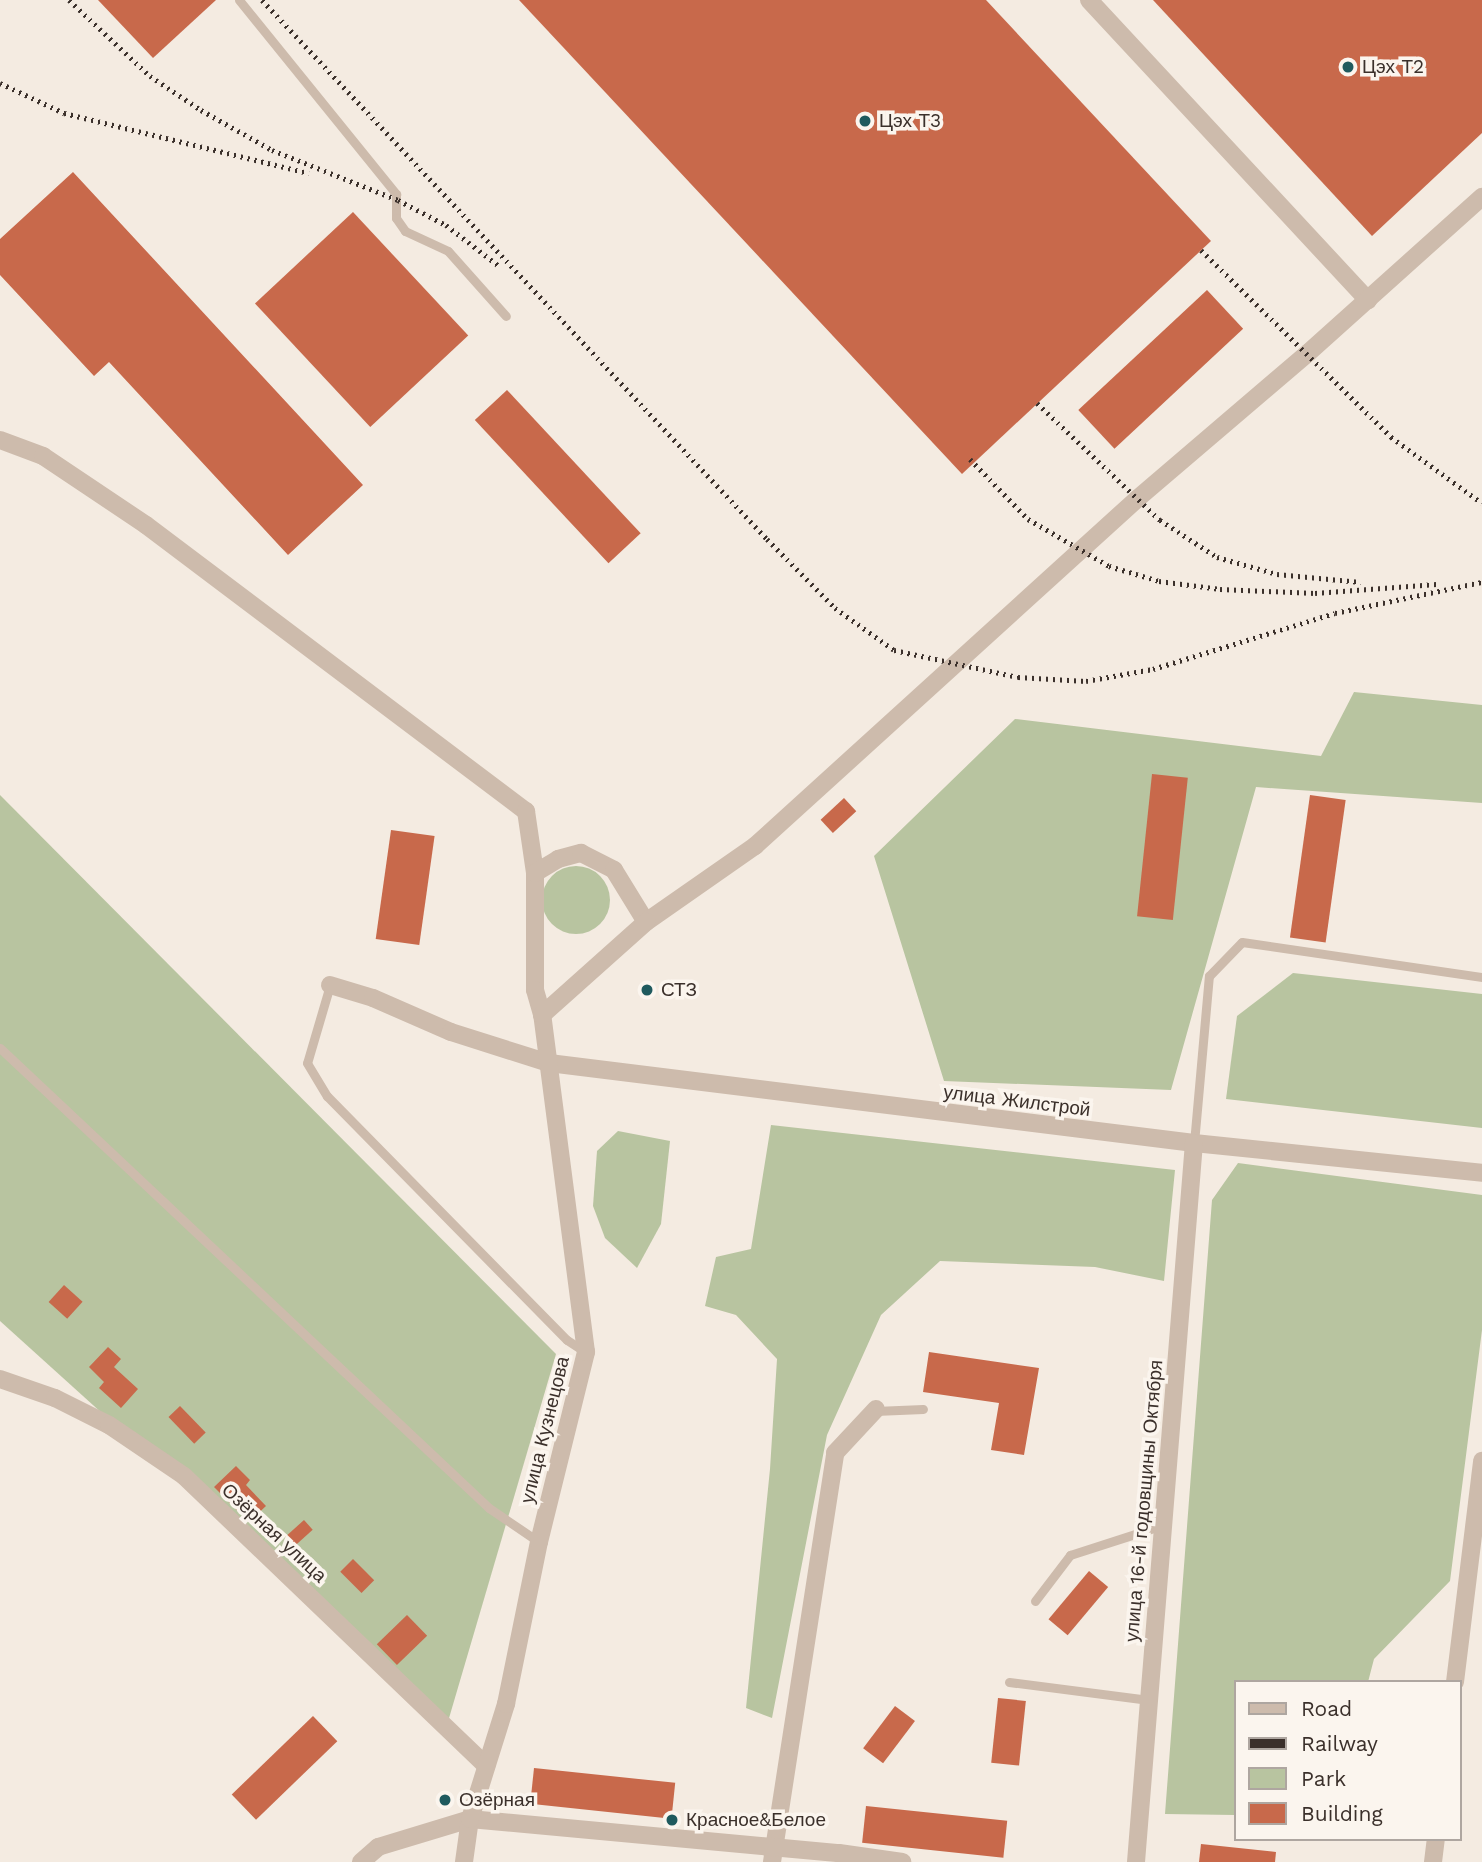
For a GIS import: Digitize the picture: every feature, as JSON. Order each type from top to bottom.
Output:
[{"type":"street","points":[[1089,0],[1368,300]]},
{"type":"street","points":[[542,1014],[646,922],[755,846],[800,807],[1137,499],[1368,300],[1482,197]]},
{"type":"street","name":"улица Кузнецова","points":[[0,440],[43,456],[146,525],[526,811],[535,873],[535,990],[542,1014],[549,1063],[586,1352],[539,1542],[506,1704],[470,1819],[464,1862]]},
{"type":"street","points":[[535,873],[558,859],[581,853],[614,870],[646,922]]},
{"type":"street","name":"улица Жилстрой","points":[[330,985],[373,998],[451,1032],[549,1063],[1194,1143],[1482,1173]]},
{"type":"street","name":"улица 16-й годовщины Октября","points":[[1136,1862],[1194,1143]]},
{"type":"street","name":"Озёрная улица","points":[[0,1379],[55,1398],[109,1425],[184,1476],[486,1766]]},
{"type":"street","points":[[1455,1680],[1482,1461]]},
{"type":"street","points":[[361,1862],[378,1847],[470,1819],[773,1855],[902,1862]]},
{"type":"street","points":[[1433,1862],[1436,1841]]},
{"type":"lane","points":[[239,0],[396,194],[396,218],[405,231],[448,251],[506,316]]},
{"type":"lane","points":[[1194,1143],[1209,976],[1242,942],[1482,977]]},
{"type":"lane","points":[[330,985],[307,1063],[327,1096],[567,1340],[586,1352]]},
{"type":"lane","points":[[0,1048],[489,1508],[539,1542]]},
{"type":"lane","points":[[773,1855],[835,1453],[876,1409],[923,1409]]},
{"type":"lane","points":[[1035,1601],[1070,1555],[1163,1525]]},
{"type":"lane","points":[[1009,1682],[1149,1700]]},
{"type":"green space","points":[[1354,692],[1482,705],[1482,803],[1256,787],[1171,1090],[944,1081],[874,856],[1015,719],[1321,756]]},
{"type":"green space","points":[[0,795],[556,1354],[447,1725],[0,1321]]},
{"type":"green space","points":[[576,866],[589,868],[600,876],[608,887],[608,913],[600,924],[589,932],[576,934],[563,932],[552,924],[544,913],[542,900],[544,887],[552,876],[563,868]]},
{"type":"green space","points":[[1293,973],[1482,994],[1482,1128],[1226,1099],[1237,1016]]},
{"type":"green space","points":[[771,1125],[1175,1170],[1164,1281],[1095,1267],[940,1261],[881,1315],[827,1435],[772,1718],[746,1708],[770,1469],[777,1359],[736,1315],[705,1306],[716,1257],[751,1249]]},
{"type":"green space","points":[[618,1131],[670,1141],[661,1224],[637,1268],[605,1238],[593,1206],[597,1151]]},
{"type":"green space","points":[[1238,1163],[1482,1195],[1482,1330],[1450,1581],[1374,1659],[1369,1680],[1234,1680],[1234,1815],[1165,1814],[1212,1200]]},
{"type":"building","points":[[98,0],[216,0],[153,58]]},
{"type":"building","name":"Цэх Т3","points":[[519,0],[986,0],[1211,241],[962,474]]},
{"type":"building","name":"Цэх Т2","points":[[1153,0],[1482,0],[1482,133],[1372,236]]},
{"type":"building","points":[[73,172],[363,485],[288,555],[109,362],[94,376],[0,275],[0,239]]},
{"type":"building","points":[[353,212],[468,336],[370,427],[255,303]]},
{"type":"building","points":[[1207,290],[1243,329],[1114,449],[1078,410]]},
{"type":"building","points":[[507,390],[641,533],[608,563],[475,420]]},
{"type":"building","points":[[1152,774],[1188,778],[1173,920],[1137,916]]},
{"type":"building","points":[[1310,795],[1346,800],[1326,943],[1290,938]]},
{"type":"building","points":[[844,798],[856,811],[833,833],[821,820]]},
{"type":"building","points":[[391,830],[435,836],[419,945],[376,939]]},
{"type":"building","points":[[64,1285],[83,1302],[67,1319],[49,1302]]},
{"type":"building","points":[[108,1347],[121,1359],[114,1367],[138,1389],[121,1408],[99,1388],[104,1382],[89,1367]]},
{"type":"building","points":[[929,1352],[1039,1368],[1024,1455],[991,1450],[999,1403],[923,1392]]},
{"type":"building","points":[[180,1406],[206,1433],[194,1444],[168,1417]]},
{"type":"building","points":[[236,1466],[250,1480],[246,1485],[266,1506],[249,1522],[214,1487]]},
{"type":"building","points":[[304,1520],[313,1530],[294,1546],[285,1537]]},
{"type":"building","points":[[353,1559],[374,1580],[361,1593],[340,1572]]},
{"type":"building","points":[[1089,1571],[1108,1587],[1068,1635],[1049,1619]]},
{"type":"building","points":[[407,1615],[427,1636],[397,1665],[377,1644]]},
{"type":"building","points":[[998,1698],[1026,1701],[1019,1766],[991,1763]]},
{"type":"building","points":[[895,1706],[915,1721],[883,1763],[863,1748]]},
{"type":"building","points":[[313,1716],[337,1741],[256,1820],[232,1794]]},
{"type":"building","points":[[534,1768],[675,1783],[671,1819],[530,1804]]},
{"type":"building","points":[[866,1806],[1007,1821],[1003,1858],[862,1843]]},
{"type":"building","points":[[1201,1844],[1276,1852],[1275,1862],[1199,1862]]},
{"type":"railway","points":[[69,0],[150,76],[201,110],[272,150],[398,200],[446,225],[499,266]]},
{"type":"railway","points":[[262,0],[767,539],[835,608],[894,650],[1018,677],[1086,681],[1153,669],[1335,613],[1482,582]]},
{"type":"railway","points":[[0,83],[64,113],[309,173]]},
{"type":"railway","points":[[1201,250],[1391,437],[1482,503]]},
{"type":"railway","points":[[1037,403],[1160,520],[1217,557],[1277,574],[1361,582]]},
{"type":"railway","points":[[970,459],[1028,519],[1109,566],[1159,581],[1220,589],[1315,593],[1437,584]]},
{"type":"place","name":"Цэх Т2","points":[[1348,67]]},
{"type":"place","name":"Цэх Т3","points":[[865,121]]},
{"type":"place","name":"СТЗ","points":[[647,990]]},
{"type":"place","name":"Озёрная","points":[[445,1800]]},
{"type":"place","name":"Красное&Белое","points":[[672,1820]]}]
